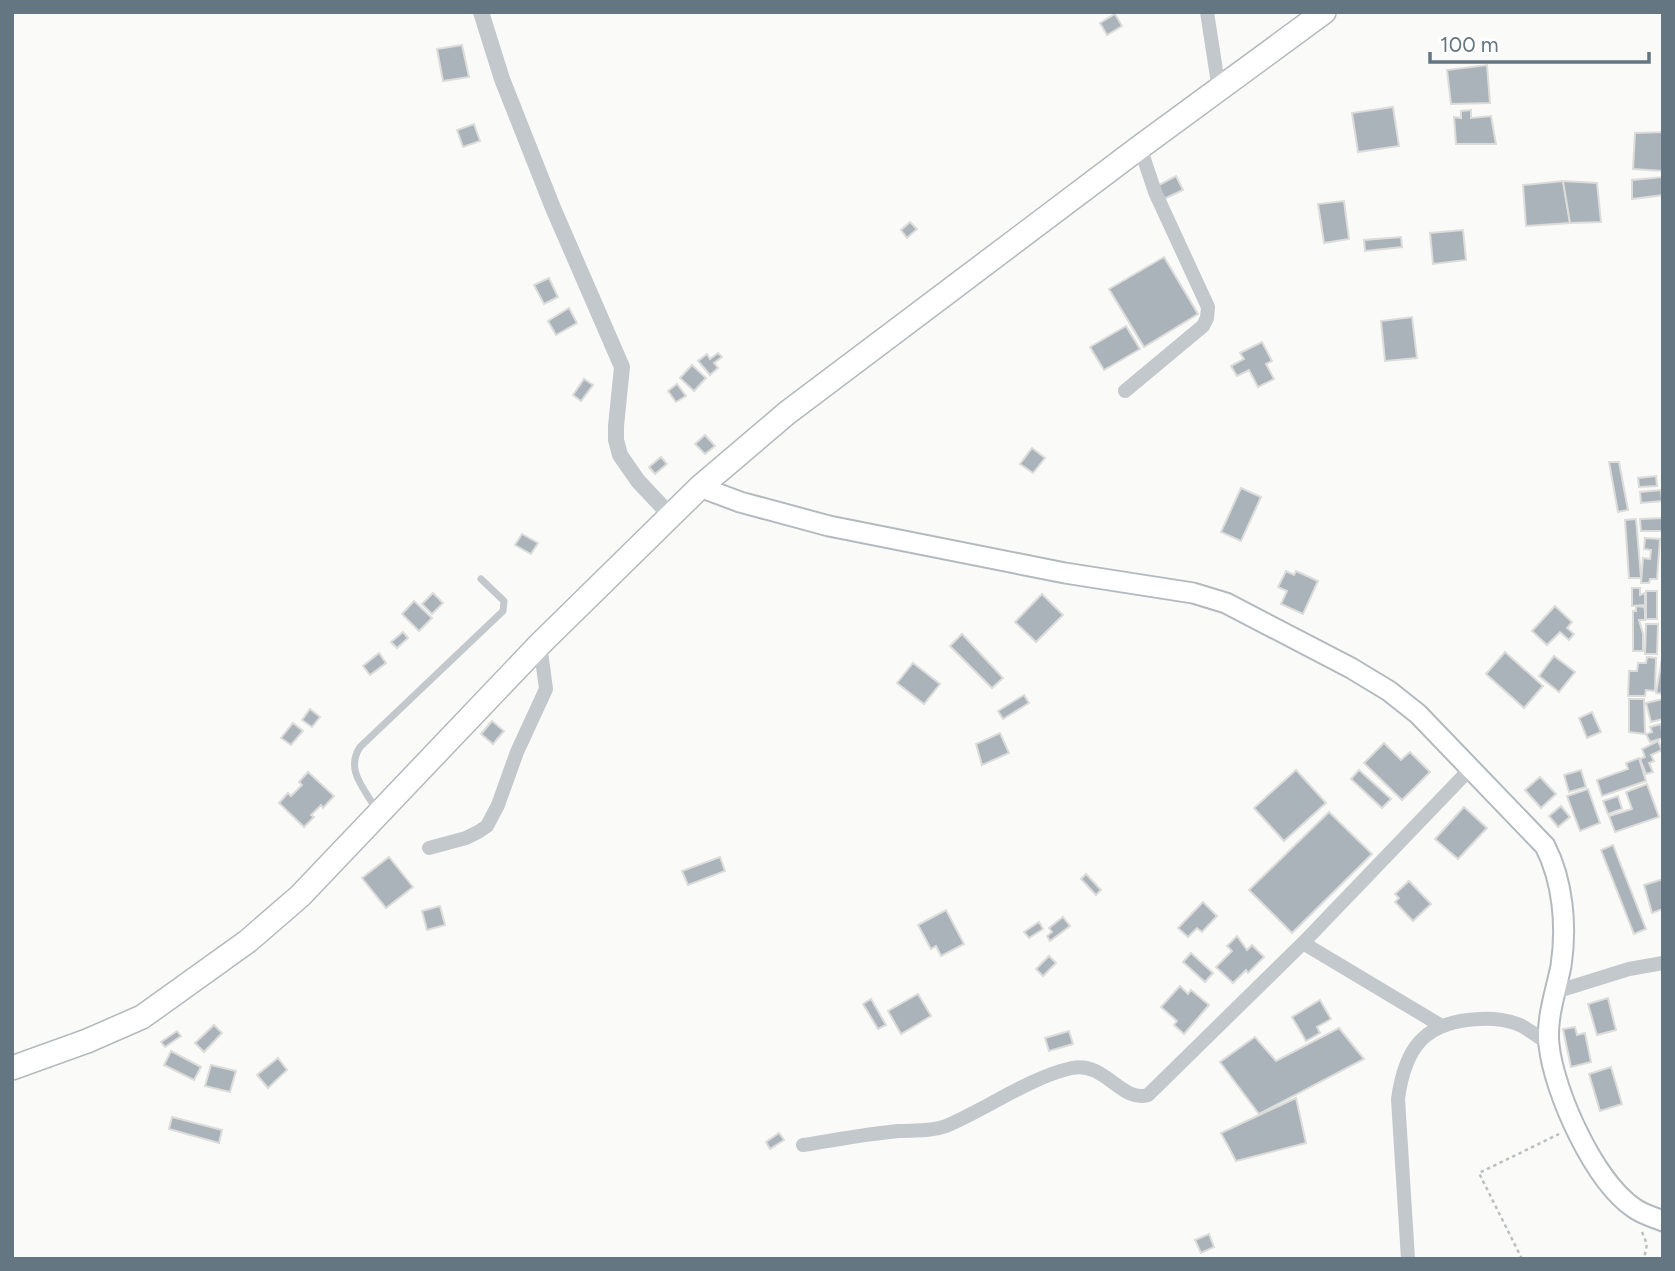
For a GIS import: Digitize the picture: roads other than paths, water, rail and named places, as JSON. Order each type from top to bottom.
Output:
[{"type":"highway","points":[[12,1068],[87,1041],[142,1017],[248,941],[300,896],[540,644],[700,487],[787,413],[1324,12]]},
{"type":"main road","points":[[700,487],[740,502],[829,526],[1065,573],[1193,593],[1226,603],[1351,668],[1389,691],[1418,714],[1471,768],[1545,846],[1555,865],[1560,884],[1561,964],[1549,1044],[1558,1081],[1574,1126],[1603,1179],[1633,1208],[1663,1222]]},
{"type":"street","points":[[481,12],[502,79],[553,208],[622,367],[616,426],[620,455],[638,481],[670,515]]},
{"type":"street","points":[[1207,12],[1219,90]]},
{"type":"street","points":[[1125,391],[1203,326],[1208,307],[1155,192],[1140,147]]},
{"type":"street","points":[[429,848],[466,838],[487,826],[546,690],[540,644]]},
{"type":"street","points":[[803,1145],[888,1132],[923,1131],[944,1127],[1072,1068],[1100,1072],[1132,1095],[1148,1095],[1303,943],[1471,768]]},
{"type":"street","points":[[1303,943],[1440,1025]]},
{"type":"street","points":[[1555,992],[1629,969],[1663,963]]},
{"type":"street","points":[[1408,1259],[1398,1099],[1402,1073],[1410,1054],[1440,1025],[1465,1019],[1492,1018],[1520,1025],[1549,1044]]},
{"type":"lane","points":[[378,812],[353,768],[354,757],[360,747],[503,611],[504,601],[481,579]]}]
